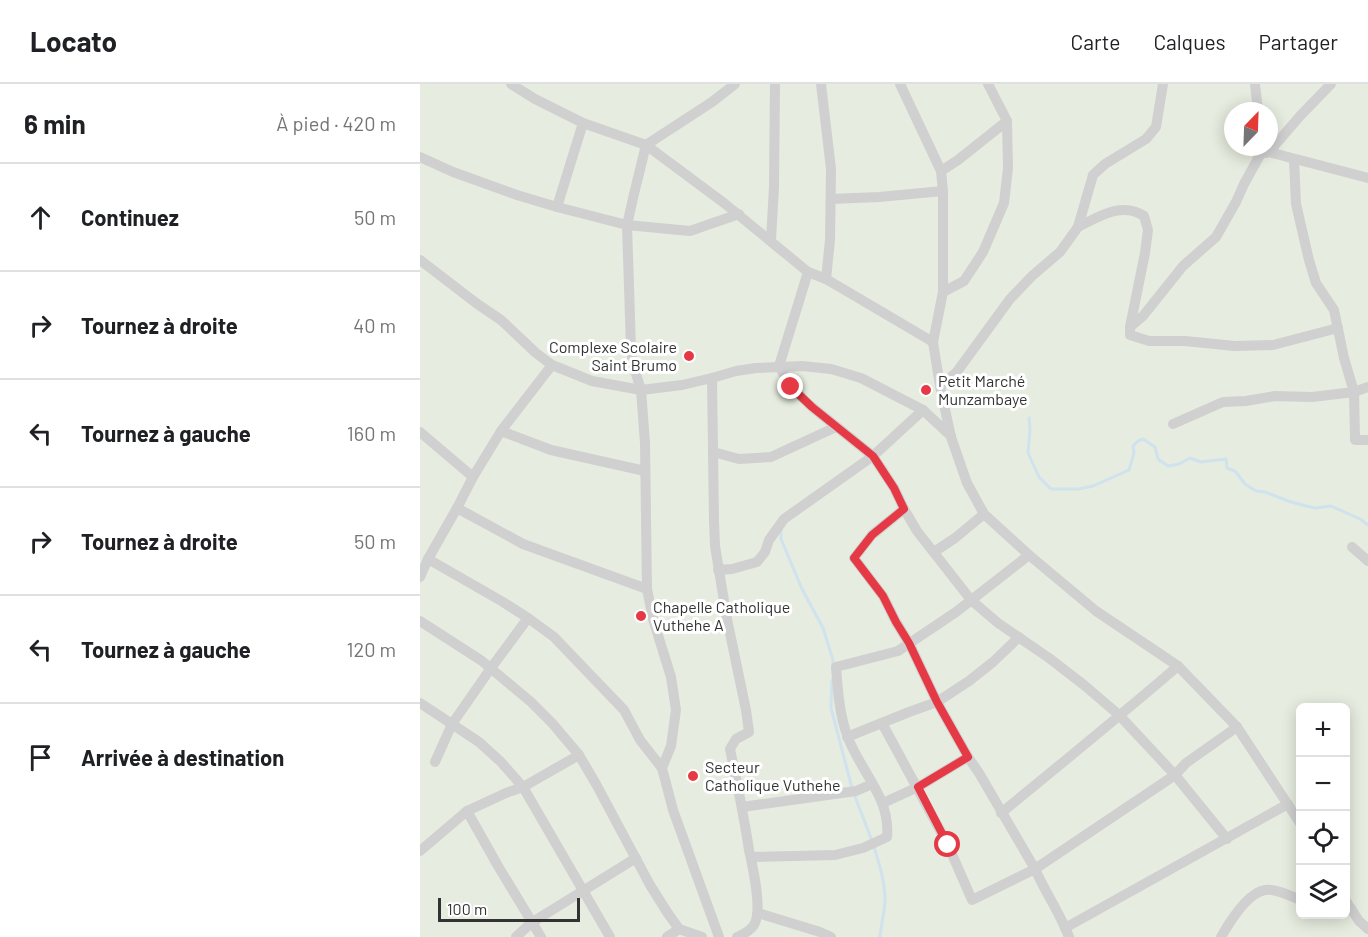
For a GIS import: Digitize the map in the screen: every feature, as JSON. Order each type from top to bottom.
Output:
[{"type":"street","points":[[511,84],[583,123],[646,145],[739,214],[808,272],[826,279],[933,342]]},
{"type":"street","points":[[662,768],[671,746],[676,710],[671,677],[653,619],[647,589],[645,443],[641,390],[631,348],[627,225],[646,145],[712,102],[735,84]]},
{"type":"street","points":[[771,240],[775,84]]},
{"type":"street","points":[[821,84],[831,169],[830,240],[826,279]]},
{"type":"street","points":[[900,84],[941,171],[943,292],[933,342],[951,436],[968,483],[984,514],[1096,611],[1179,666],[1237,727],[1296,817]]},
{"type":"street","points":[[943,292],[964,281],[983,252],[1004,203],[1008,168],[1007,121],[988,84]]},
{"type":"street","points":[[940,386],[956,373],[1010,299],[1060,252],[1078,227],[1093,175],[1105,164],[1146,139],[1156,128],[1163,84]]},
{"type":"street","points":[[1256,84],[1257,102]]},
{"type":"street","points":[[1278,137],[1331,84]]},
{"type":"street","points":[[941,171],[1007,121]]},
{"type":"street","points":[[556,207],[583,123]]},
{"type":"street","points":[[1278,155],[1368,178]]},
{"type":"street","points":[[1131,327],[1143,316],[1183,266],[1216,237],[1260,156]]},
{"type":"street","points":[[420,157],[490,186],[556,207],[627,225],[690,231],[739,214]]},
{"type":"street","points":[[1294,159],[1296,204],[1309,260],[1316,283],[1334,310],[1354,392],[1355,440],[1368,440]]},
{"type":"street","points":[[831,199],[879,197],[943,190]]},
{"type":"street","points":[[1078,227],[1108,212],[1137,211],[1144,216],[1148,230],[1130,335],[1149,341],[1185,341],[1235,346],[1273,345],[1338,328]]},
{"type":"street","points":[[420,260],[501,320],[552,365],[592,381],[641,390],[712,378],[736,371],[779,366],[802,366],[845,372],[923,410],[951,436]]},
{"type":"street","points":[[808,272],[779,366],[791,387],[873,456],[894,488],[917,531],[971,600],[1119,715],[1175,776],[1227,839]]},
{"type":"street","points":[[420,576],[473,477],[501,432],[552,365]]},
{"type":"street","points":[[712,378],[714,521],[718,570],[749,732],[736,739],[730,749],[751,857],[758,913],[754,925],[737,937]]},
{"type":"street","points":[[1173,424],[1222,402],[1275,396],[1312,397],[1354,392],[1368,387]]},
{"type":"street","points":[[718,570],[757,562],[784,519],[873,456],[923,410]]},
{"type":"street","points":[[713,452],[739,459],[771,458],[836,427]]},
{"type":"street","points":[[420,432],[473,477]]},
{"type":"street","points":[[501,432],[551,450],[645,471]]},
{"type":"street","points":[[457,508],[523,544],[647,589]]},
{"type":"street","points":[[904,509],[872,535],[854,558],[883,596],[909,643],[937,702],[1035,869],[1067,932],[1288,804]]},
{"type":"street","points":[[934,552],[984,514]]},
{"type":"street","points":[[1352,546],[1368,561]]},
{"type":"street","points":[[751,857],[835,855],[862,848],[886,837],[883,802],[847,737],[841,716],[836,667],[898,651],[950,616],[1029,555]]},
{"type":"street","points":[[428,559],[528,618],[554,637],[624,710],[640,740],[662,768],[673,810],[719,937]]},
{"type":"street","points":[[435,762],[452,724],[528,618]]},
{"type":"street","points":[[420,621],[491,668],[552,723],[579,755],[650,885],[679,929],[702,937]]},
{"type":"street","points":[[847,737],[937,702],[993,662],[1019,637]]},
{"type":"street","points":[[1001,813],[1179,666]]},
{"type":"street","points":[[420,704],[486,749],[523,787],[610,937]]},
{"type":"street","points":[[882,723],[948,845],[972,900],[1035,869],[1175,776],[1186,763],[1237,727]]},
{"type":"street","points":[[420,851],[467,811],[523,787],[579,755]]},
{"type":"street","points":[[883,802],[918,787],[968,757]]},
{"type":"street","points":[[742,807],[856,791],[872,784]]},
{"type":"street","points":[[467,811],[541,937]]},
{"type":"street","points":[[516,937],[531,923],[636,858]]},
{"type":"street","points":[[1221,937],[1231,920],[1252,895],[1266,890],[1296,898]]},
{"type":"street","points":[[1350,907],[1359,921],[1368,929]]},
{"type":"street","points":[[758,913],[831,937]]},
{"type":"street","points":[[667,937],[679,929]]},
{"type":"shaded area","points":[[420,84],[1368,84],[1368,937],[420,937]]},
{"type":"waterway","points":[[1029,418],[1028,453],[1039,477],[1051,489],[1079,489],[1093,486],[1129,470],[1134,453],[1133,446],[1143,439],[1155,447],[1158,459],[1168,466],[1179,464],[1190,458],[1201,462],[1226,459],[1227,468],[1235,471],[1245,484],[1256,491],[1315,508],[1331,506],[1368,525]]},
{"type":"waterway","points":[[781,529],[781,539],[802,589],[823,628],[833,665]]},
{"type":"waterway","points":[[832,680],[831,708],[852,788]]},
{"type":"waterway","points":[[854,794],[882,874],[885,904],[880,937]]},
{"type":"place","name":"Complexe Scolaire Saint Brumo","points":[[689,356]]},
{"type":"place","name":"Petit Marché Munzambaye","points":[[926,390]]},
{"type":"place","name":"Chapelle Catholique Vuthehe A","points":[[641,616]]},
{"type":"place","name":"Secteur Catholique Vuthehe","points":[[693,776]]},
{"type":"route","points":[[791,387],[873,456],[894,488],[904,509],[872,535],[854,558],[883,596],[968,757],[918,787],[948,845]]}]
